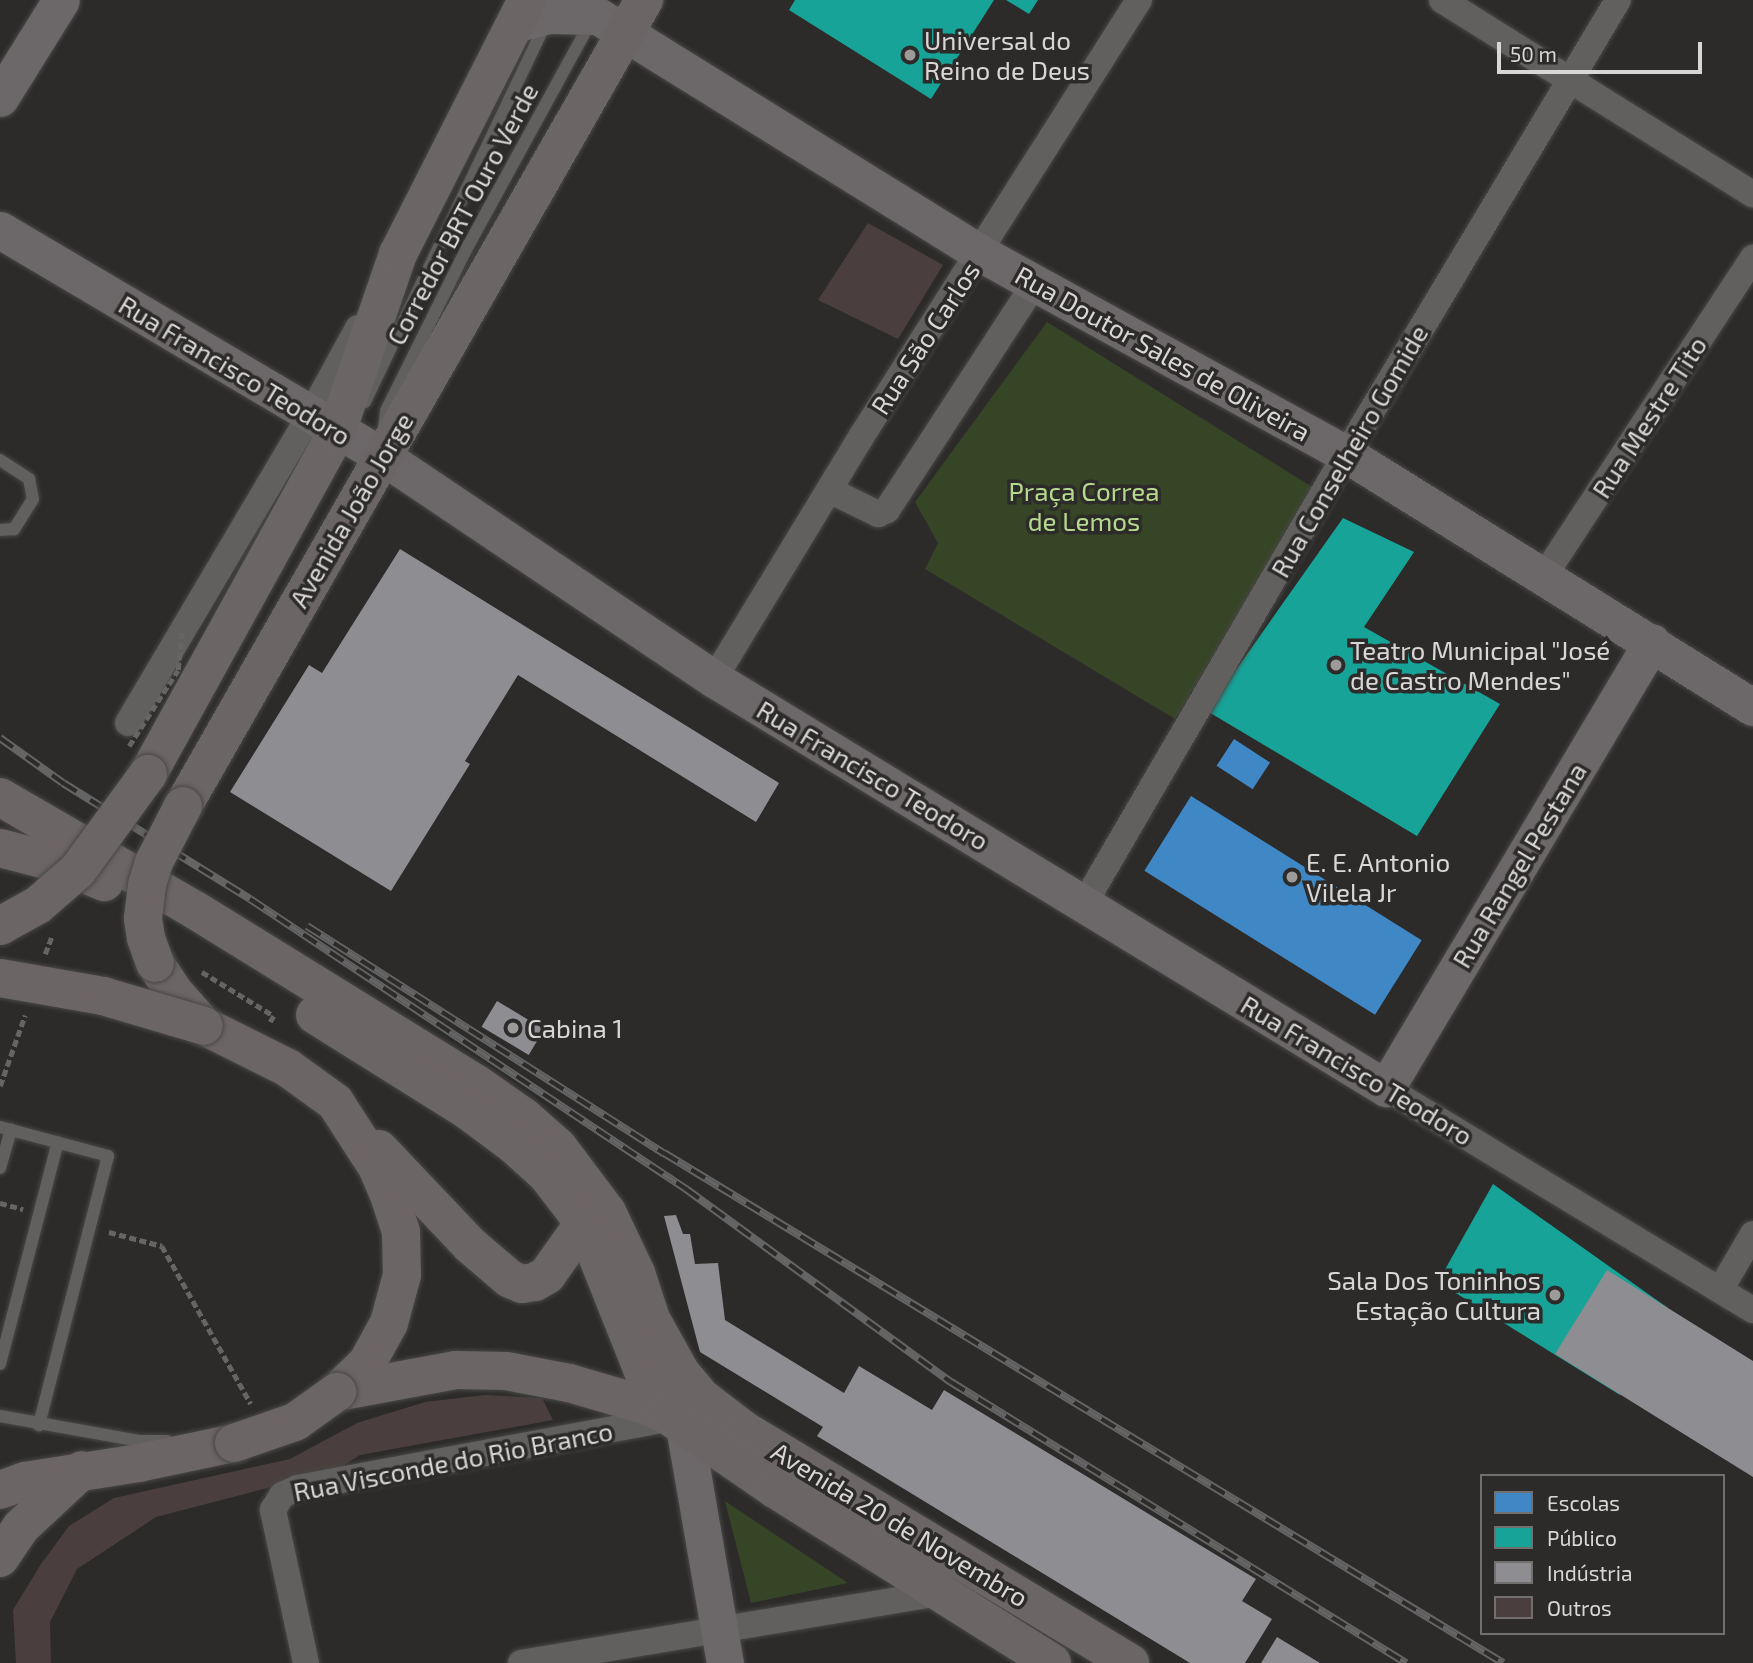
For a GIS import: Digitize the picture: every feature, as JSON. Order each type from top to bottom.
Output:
[{"type":"main road","name":"Avenida João Jorge","points":[[0,926],[38,905],[78,870],[148,774],[324,423],[398,254],[568,11],[644,0]]},
{"type":"main road","name":"Avenida João Jorge","points":[[204,1026],[174,992],[155,963],[143,918],[146,885],[154,862],[183,806],[382,456],[568,11]]},
{"type":"main road","name":"Avenida 20 de Novembro","points":[[0,797],[195,910],[477,1084],[524,1117],[558,1147],[607,1212],[636,1273],[651,1319],[681,1373],[701,1397],[744,1430],[1130,1663]]},
{"type":"main road","points":[[0,848],[61,864],[101,881],[467,1110],[547,1175],[584,1223],[646,1380],[674,1420]]},
{"type":"main road","points":[[0,978],[103,996],[204,1026],[288,1068],[335,1102],[470,1245],[510,1279],[522,1284],[535,1282],[553,1267],[584,1223]]},
{"type":"main road","points":[[18,1480],[139,1464],[234,1443],[295,1422],[337,1392],[367,1363],[389,1323],[401,1264],[401,1232],[377,1167],[335,1102]]},
{"type":"main road","points":[[337,1392],[456,1370],[506,1371],[569,1383],[674,1420]]},
{"type":"main road","name":"Avenida 20 de Novembro","points":[[674,1420],[775,1489],[1052,1663]]},
{"type":"main road","points":[[0,1558],[21,1527],[82,1470]]},
{"type":"street","points":[[0,98],[61,0]]},
{"type":"street","name":"Rua São Carlos","points":[[714,679],[829,490],[1139,0]]},
{"type":"street","points":[[1442,0],[1753,194]]},
{"type":"street","name":"Rua Conselheiro Gomide","points":[[1084,904],[1346,454],[1618,0]]},
{"type":"street","name":"Rua Doutor Sales de Oliveira","points":[[568,11],[980,253],[1346,454],[1753,707]]},
{"type":"street","name":"Rua Francisco Teodoro","points":[[0,230],[382,456],[714,679],[1753,1310]]},
{"type":"street","name":"Rua Mestre Tito","points":[[1544,576],[1753,258]]},
{"type":"street","points":[[829,490],[878,513],[887,510],[1035,283]]},
{"type":"street","name":"Avenida João Jorge","points":[[128,723],[324,423]]},
{"type":"street","name":"Rua Rangel Pestana","points":[[1386,1088],[1652,642]]},
{"type":"street","points":[[1720,1290],[1753,1234]]},
{"type":"street","points":[[674,1420],[722,1647]]},
{"type":"street","name":"Rua Visconde do Rio Branco","points":[[306,1663],[273,1510],[282,1495],[298,1488],[674,1420]]},
{"type":"street","points":[[521,1663],[722,1647],[940,1593]]},
{"type":"lane","name":"Corredor BRT Ouro Verde","points":[[324,423],[366,402],[568,11]]},
{"type":"lane","points":[[0,460],[29,479],[33,499],[14,529],[0,530]]},
{"type":"lane","points":[[0,1168],[5,1128],[108,1156],[39,1424]]},
{"type":"lane","points":[[0,1364],[58,1142]]},
{"type":"lane","points":[[0,1416],[139,1441],[234,1443]]},
{"type":"path","points":[[0,1086],[13,1050]]},
{"type":"path","points":[[162,1246],[255,1412]]},
{"type":"green space","name":"Praça Correa de Lemos","points":[[1047,322],[1314,488],[1175,719],[925,569],[938,543],[915,502]]},
{"type":"green space","points":[[725,1501],[848,1583],[751,1603]]},
{"type":"building: Escolas","points":[[1234,739],[1270,762],[1253,789],[1217,766]]},
{"type":"building: Escolas","points":[[1191,796],[1422,940],[1375,1015],[1144,871]]},
{"type":"building: Público","name":"Universal do Reino de Deus","points":[[795,0],[994,0],[931,99],[789,10]]},
{"type":"building: Público","name":"Universal do Reino de Deus","points":[[1006,0],[1038,0],[1029,14]]},
{"type":"building: Público","name":"Teatro Municipal \"José de Castro Mendes\"","points":[[1343,518],[1414,552],[1364,627],[1500,704],[1417,836],[1207,711]]},
{"type":"building: Público","name":"Sala Dos Toninhos Estação Cultura","points":[[1493,1184],[1668,1308],[1620,1395],[1438,1282]]},
{"type":"building: Indústria","points":[[400,549],[779,783],[756,822],[518,675],[465,761],[470,764],[391,891],[230,792],[309,665],[322,673]]},
{"type":"building: Indústria","name":"Cabina 1","points":[[497,1001],[544,1029],[529,1055],[482,1027]]},
{"type":"building: Indústria","points":[[676,1215],[683,1234],[690,1234],[695,1264],[718,1263],[725,1320],[844,1393],[859,1366],[932,1410],[944,1390],[1256,1579],[1242,1601],[1272,1619],[1245,1663],[1190,1663],[817,1436],[823,1427],[700,1352],[664,1216]]},
{"type":"building: Indústria","points":[[1607,1270],[1753,1361],[1753,1477],[1555,1354]]},
{"type":"building: Indústria","points":[[1277,1637],[1320,1663],[1261,1663]]},
{"type":"building: Outros","points":[[868,223],[943,265],[898,339],[818,300]]},
{"type":"building: Outros","points":[[485,1395],[542,1398],[553,1420],[360,1455],[336,1470],[156,1517],[77,1569],[50,1622],[51,1663],[16,1663],[13,1610],[41,1564],[69,1526],[114,1498],[290,1459],[357,1423],[425,1402]]},
{"type":"railway","points":[[0,738],[63,783],[250,899],[686,1189],[951,1382],[1406,1663]]},
{"type":"railway","points":[[307,926],[664,1153],[1503,1663]]},
{"type":"place","name":"Universal do Reino de Deus","points":[[910,55]]},
{"type":"place","name":"Teatro Municipal \"José de Castro Mendes\"","points":[[1336,665]]},
{"type":"place","name":"E. E. Antonio Vilela Jr","points":[[1292,877]]},
{"type":"place","name":"Cabina 1","points":[[513,1028]]},
{"type":"place","name":"Sala Dos Toninhos Estação Cultura","points":[[1555,1295]]}]
